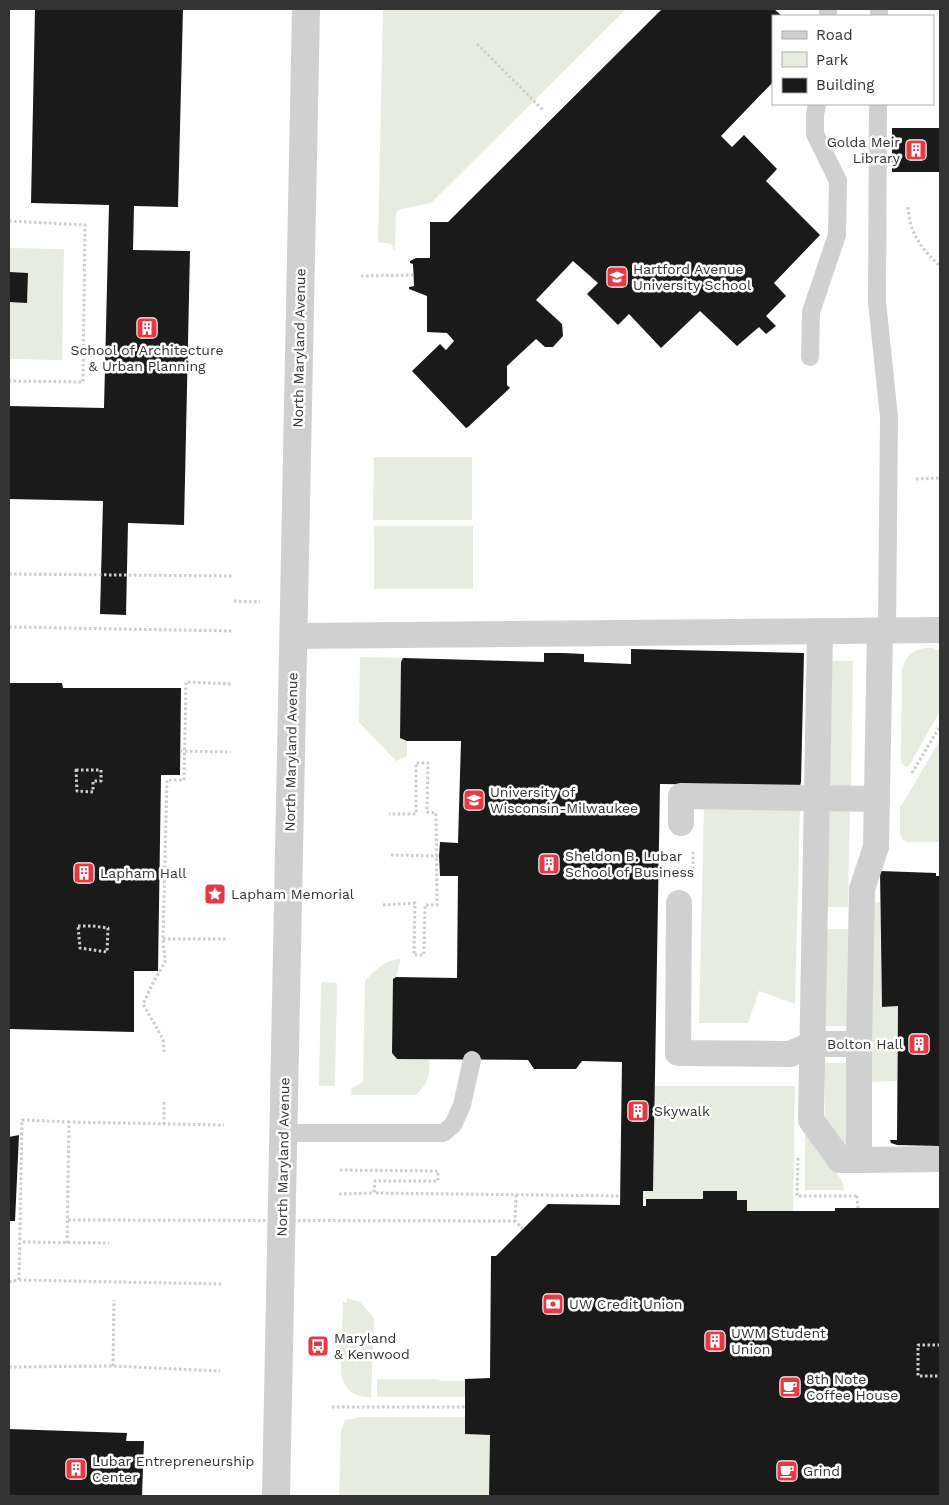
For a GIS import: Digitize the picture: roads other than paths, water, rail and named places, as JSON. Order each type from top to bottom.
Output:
[{"type":"street","name":"North Maryland Avenue","points":[[276,1496],[306,9]]},
{"type":"street","points":[[859,1160],[862,889],[876,847],[884,630]]},
{"type":"street","points":[[293,636],[940,630]]},
{"type":"street","points":[[820,632],[811,1120],[840,1160],[940,1159]]},
{"type":"street","points":[[681,823],[681,796],[877,799]]},
{"type":"street","points":[[679,903],[678,1053],[790,1054],[813,1044],[859,1044]]},
{"type":"lane","points":[[810,357],[811,312],[837,235],[838,181],[815,134],[814,115],[817,105]]},
{"type":"lane","points":[[878,105],[877,302],[889,417],[884,630]]},
{"type":"lane","points":[[283,1133],[443,1133],[453,1125],[462,1105],[472,1060]]},
{"type":"place","name":"Golda Meir Library","points":[[916,150]]},
{"type":"place","name":"Hartford Avenue University School","points":[[617,277]]},
{"type":"place","name":"School of Architecture & Urban Planning","points":[[147,328]]},
{"type":"place","name":"University of Wisconsin-Milwaukee","points":[[474,800]]},
{"type":"place","name":"Sheldon B. Lubar School of Business","points":[[549,864]]},
{"type":"place","name":"Lapham Hall","points":[[84,873]]},
{"type":"place","name":"Lapham Memorial","points":[[215,894]]},
{"type":"place","name":"Bolton Hall","points":[[919,1044]]},
{"type":"place","name":"Skywalk","points":[[638,1111]]},
{"type":"place","name":"UW Credit Union","points":[[553,1304]]},
{"type":"place","name":"UWM Student Union","points":[[715,1341]]},
{"type":"place","name":"Maryland & Kenwood","points":[[318,1346]]},
{"type":"place","name":"8th Note Coffee House","points":[[790,1387]]},
{"type":"place","name":"Lubar Entrepreneurship Center","points":[[76,1469]]},
{"type":"place","name":"Grind","points":[[787,1471]]}]
